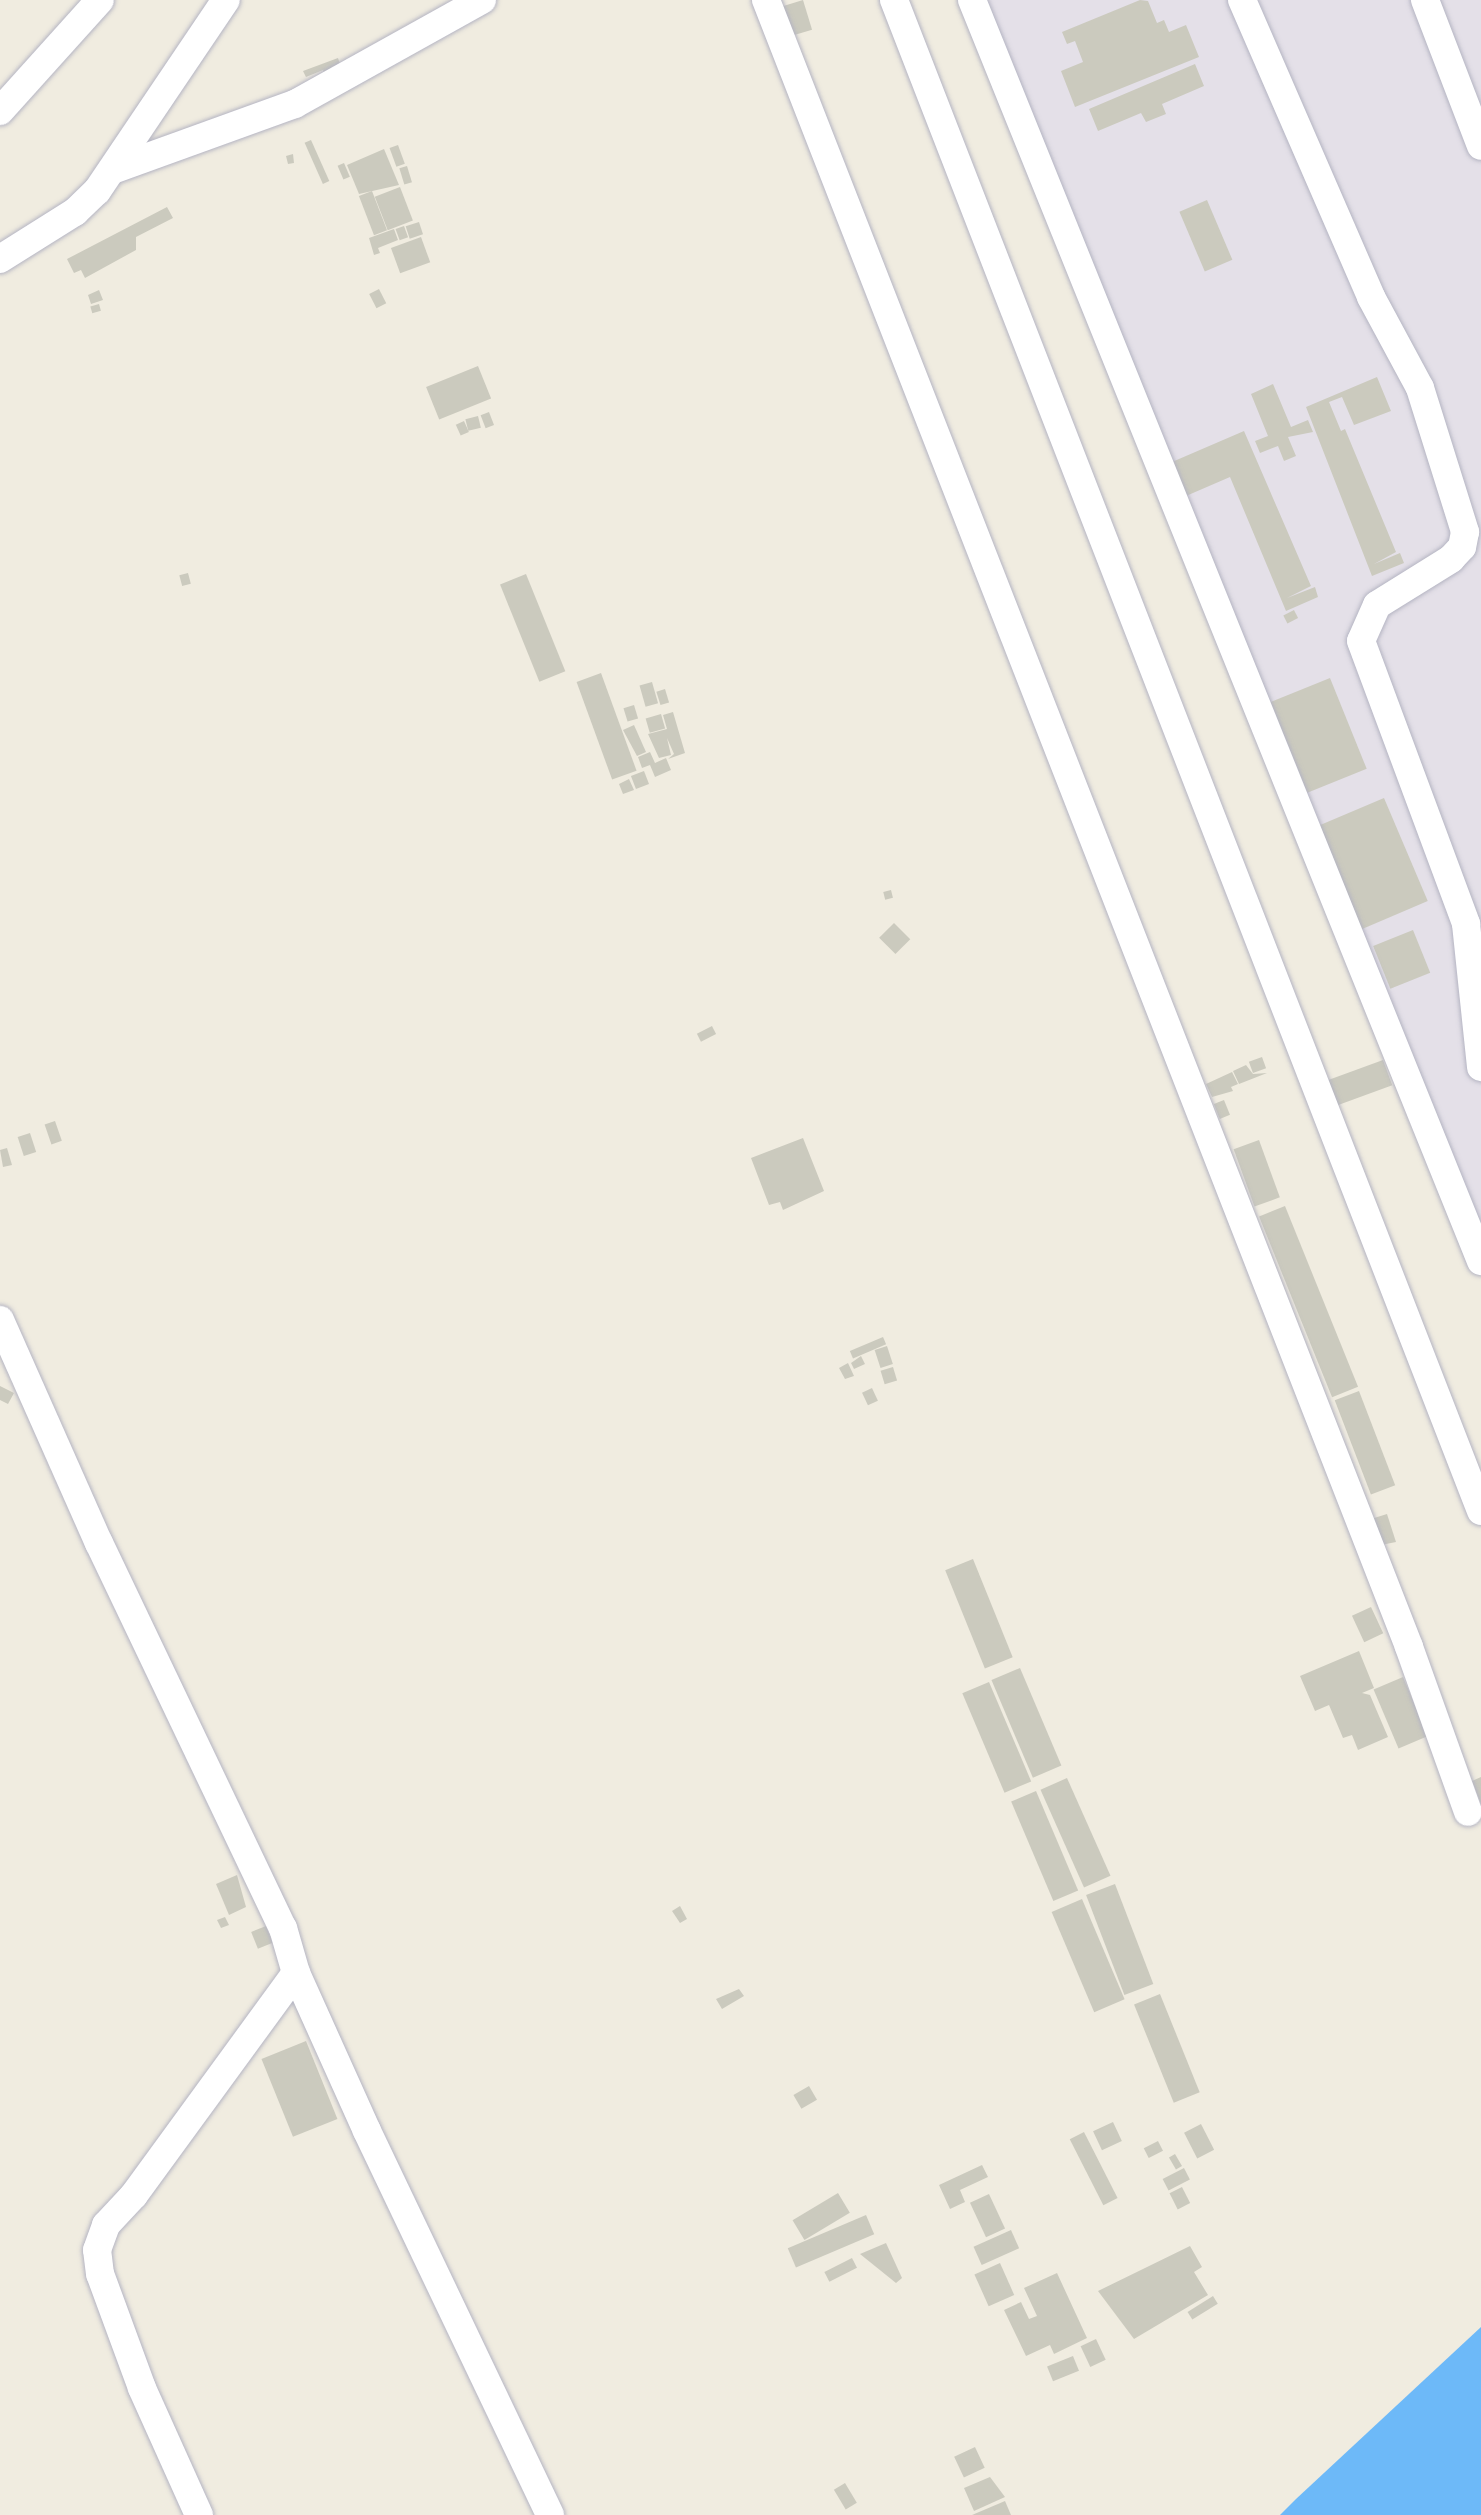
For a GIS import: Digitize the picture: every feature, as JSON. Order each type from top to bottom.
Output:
[{"type":"street","points":[[0,111],[100,0]]},
{"type":"street","points":[[0,259],[75,212],[115,169],[164,86],[226,0]]},
{"type":"street","points":[[115,169],[295,104],[482,0]]},
{"type":"street","points":[[766,0],[1409,1647],[1468,1812]]},
{"type":"street","points":[[894,0],[1481,1511]]},
{"type":"street","points":[[972,0],[1481,1261]]},
{"type":"street","points":[[1242,0],[1371,297],[1415,375],[1465,532],[1462,547],[1451,559],[1377,605],[1361,641],[1466,924],[1481,1067]]},
{"type":"street","points":[[1425,0],[1481,146]]},
{"type":"street","points":[[0,1320],[99,1543],[283,1928],[296,1973],[550,2515]]},
{"type":"street","points":[[199,2515],[142,2388],[100,2274],[97,2250],[106,2225],[134,2195],[296,1973]]},
{"type":"shaded area","points":[[979,0],[1481,0],[1481,1257]]},
{"type":"water","points":[[1481,2327],[1481,2515],[1280,2515],[1296,2499]]},
{"type":"building","points":[[803,0],[812,30],[790,36],[781,7]]},
{"type":"building","points":[[1140,0],[1148,1],[1157,23],[1164,20],[1169,32],[1186,25],[1199,57],[1075,107],[1061,71],[1083,62],[1075,41],[1067,44],[1062,32]]},
{"type":"building","points":[[338,58],[340,64],[332,67],[327,82],[323,70],[306,77],[303,71]]},
{"type":"building","points":[[1195,64],[1204,86],[1162,104],[1166,114],[1146,122],[1141,113],[1098,131],[1089,109]]},
{"type":"building","points":[[311,140],[329,181],[323,184],[305,143]]},
{"type":"building","points":[[398,145],[405,164],[396,167],[390,148]]},
{"type":"building","points":[[384,149],[399,185],[359,194],[347,165]]},
{"type":"building","points":[[293,154],[294,163],[288,164],[286,156]]},
{"type":"building","points":[[344,163],[350,177],[343,180],[338,166]]},
{"type":"building","points":[[407,166],[412,182],[404,185],[399,168]]},
{"type":"building","points":[[400,187],[413,221],[388,230],[375,197]]},
{"type":"building","points":[[372,191],[387,230],[374,235],[359,196]]},
{"type":"building","points":[[1207,200],[1232,260],[1205,272],[1179,212]]},
{"type":"building","points":[[167,207],[173,218],[136,237],[136,250],[85,278],[81,270],[74,273],[67,259]]},
{"type":"building","points":[[419,222],[423,234],[410,239],[406,226]]},
{"type":"building","points":[[404,226],[408,237],[400,240],[396,229]]},
{"type":"building","points":[[394,229],[398,240],[378,248],[380,253],[374,255],[369,238]]},
{"type":"building","points":[[421,237],[430,262],[400,273],[391,248]]},
{"type":"building","points":[[379,289],[386,303],[376,308],[369,294]]},
{"type":"building","points":[[99,290],[103,300],[91,304],[88,295]]},
{"type":"building","points":[[99,304],[101,311],[92,313],[90,306]]},
{"type":"building","points":[[478,366],[491,398],[439,419],[426,387]]},
{"type":"building","points":[[1377,377],[1391,411],[1354,425],[1342,397],[1329,402],[1341,431],[1345,429],[1396,552],[1374,564],[1400,553],[1404,563],[1372,576],[1306,407]]},
{"type":"building","points":[[1273,384],[1291,427],[1308,420],[1313,432],[1288,437],[1296,456],[1284,461],[1278,446],[1260,453],[1255,441],[1268,436],[1251,394]]},
{"type":"building","points":[[489,412],[494,425],[486,428],[481,415]]},
{"type":"building","points":[[478,416],[481,428],[468,431],[465,419]]},
{"type":"building","points":[[464,421],[469,432],[461,436],[456,425]]},
{"type":"building","points":[[1244,431],[1311,586],[1287,598],[1315,587],[1318,597],[1286,611],[1230,477],[1186,496],[1172,462]]},
{"type":"building","points":[[188,573],[191,584],[182,586],[179,575]]},
{"type":"building","points":[[526,574],[565,671],[539,682],[500,584]]},
{"type":"building","points":[[1294,610],[1298,618],[1287,623],[1283,615]]},
{"type":"building","points":[[601,673],[637,771],[612,780],[577,682]]},
{"type":"building","points":[[1330,678],[1367,769],[1307,793],[1271,702]]},
{"type":"building","points":[[652,682],[658,703],[646,707],[640,686]]},
{"type":"building","points":[[665,689],[669,702],[660,705],[656,692]]},
{"type":"building","points":[[634,705],[638,718],[628,722],[623,708]]},
{"type":"building","points":[[673,712],[685,753],[668,759],[674,754],[667,738],[671,755],[659,758],[648,734],[667,729],[663,715]]},
{"type":"building","points":[[661,714],[665,728],[650,733],[646,718]]},
{"type":"building","points":[[634,725],[646,752],[637,756],[623,730]]},
{"type":"building","points":[[650,752],[655,763],[666,758],[671,770],[655,777],[650,765],[642,768],[638,757]]},
{"type":"building","points":[[644,771],[649,784],[636,789],[631,776]]},
{"type":"building","points":[[629,779],[634,790],[623,794],[619,784]]},
{"type":"building","points":[[1384,798],[1428,901],[1359,930],[1315,827]]},
{"type":"building","points":[[891,890],[893,898],[885,900],[883,892]]},
{"type":"building","points":[[894,923],[910,939],[895,954],[879,938]]},
{"type":"building","points":[[1413,930],[1430,973],[1390,989],[1373,946]]},
{"type":"building","points":[[712,1026],[716,1034],[701,1042],[697,1034]]},
{"type":"building","points":[[1262,1057],[1266,1068],[1253,1073],[1249,1062]]},
{"type":"building","points":[[1383,1060],[1392,1085],[1332,1107],[1323,1082]]},
{"type":"building","points":[[1246,1065],[1253,1074],[1267,1073],[1239,1084],[1233,1071]]},
{"type":"building","points":[[1232,1072],[1238,1084],[1231,1087],[1233,1091],[1212,1097],[1206,1084]]},
{"type":"building","points":[[1224,1100],[1230,1115],[1220,1119],[1214,1104]]},
{"type":"building","points":[[55,1121],[62,1141],[51,1144],[45,1125]]},
{"type":"building","points":[[30,1133],[36,1152],[24,1156],[18,1137]]},
{"type":"building","points":[[803,1138],[824,1191],[783,1210],[780,1202],[769,1205],[751,1158]]},
{"type":"building","points":[[1259,1140],[1280,1197],[1254,1207],[1234,1149]]},
{"type":"building","points":[[7,1148],[12,1165],[3,1167],[0,1150]]},
{"type":"building","points":[[1285,1206],[1358,1387],[1332,1397],[1259,1216]]},
{"type":"building","points":[[883,1337],[886,1344],[853,1358],[850,1351]]},
{"type":"building","points":[[887,1346],[893,1364],[881,1368],[875,1350]]},
{"type":"building","points":[[861,1356],[865,1364],[854,1369],[851,1363]]},
{"type":"building","points":[[848,1363],[854,1376],[845,1379],[839,1368]]},
{"type":"building","points":[[893,1367],[897,1380],[885,1384],[881,1371]]},
{"type":"building","points":[[0,1386],[14,1393],[8,1404],[0,1400]]},
{"type":"building","points":[[872,1388],[878,1401],[868,1405],[862,1393]]},
{"type":"building","points":[[1359,1391],[1395,1485],[1371,1495],[1335,1400]]},
{"type":"building","points":[[1387,1514],[1396,1542],[1381,1545],[1371,1519]]},
{"type":"building","points":[[973,1559],[1013,1657],[985,1669],[945,1570]]},
{"type":"building","points":[[1371,1607],[1383,1633],[1364,1642],[1352,1616]]},
{"type":"building","points":[[1359,1651],[1374,1688],[1362,1693],[1370,1695],[1388,1737],[1358,1750],[1352,1735],[1343,1738],[1329,1705],[1315,1711],[1300,1676]]},
{"type":"building","points":[[1020,1668],[1061,1766],[1033,1778],[991,1680]]},
{"type":"building","points":[[1403,1677],[1428,1736],[1399,1748],[1374,1690]]},
{"type":"building","points":[[989,1682],[1031,1781],[1005,1793],[962,1693]]},
{"type":"building","points":[[1481,1777],[1481,1804],[1472,1781]]},
{"type":"building","points":[[1067,1778],[1111,1876],[1084,1888],[1041,1790]]},
{"type":"building","points":[[1036,1791],[1078,1890],[1053,1901],[1011,1802]]},
{"type":"building","points":[[237,1875],[246,1907],[229,1915],[216,1884]]},
{"type":"building","points":[[1115,1884],[1153,1984],[1124,1995],[1086,1895]]},
{"type":"building","points":[[1082,1899],[1125,1999],[1094,2012],[1052,1912]]},
{"type":"building","points":[[680,1906],[687,1919],[680,1923],[672,1911]]},
{"type":"building","points":[[225,1917],[229,1925],[221,1928],[217,1920]]},
{"type":"building","points":[[266,1926],[273,1943],[258,1949],[251,1932]]},
{"type":"building","points":[[739,1989],[744,1996],[722,2009],[716,1999]]},
{"type":"building","points":[[1160,1994],[1200,2092],[1174,2103],[1134,2004]]},
{"type":"building","points":[[306,2041],[337,2119],[293,2137],[261,2059]]},
{"type":"building","points":[[809,2086],[817,2100],[801,2109],[793,2095]]},
{"type":"building","points":[[1113,2122],[1122,2141],[1102,2150],[1093,2131]]},
{"type":"building","points":[[1201,2124],[1214,2150],[1197,2158],[1184,2133]]},
{"type":"building","points":[[1084,2132],[1118,2198],[1103,2205],[1070,2139]]},
{"type":"building","points":[[1158,2141],[1163,2151],[1149,2158],[1144,2148]]},
{"type":"building","points":[[1175,2154],[1182,2166],[1176,2170],[1169,2158]]},
{"type":"building","points":[[982,2165],[988,2177],[960,2190],[965,2202],[950,2209],[939,2185]]},
{"type":"building","points":[[1184,2168],[1190,2180],[1169,2190],[1163,2179]]},
{"type":"building","points":[[1182,2187],[1190,2203],[1178,2209],[1170,2193]]},
{"type":"building","points":[[838,2193],[850,2213],[804,2240],[793,2220]]},
{"type":"building","points":[[989,2194],[1005,2228],[986,2237],[970,2203]]},
{"type":"building","points":[[866,2215],[874,2234],[796,2268],[788,2248]]},
{"type":"building","points":[[1011,2230],[1019,2248],[982,2265],[974,2247]]},
{"type":"building","points":[[886,2243],[902,2278],[896,2283],[860,2254]]},
{"type":"building","points":[[1190,2246],[1202,2267],[1194,2272],[1208,2295],[1134,2339],[1098,2291]]},
{"type":"building","points":[[852,2258],[857,2268],[829,2282],[824,2272]]},
{"type":"building","points":[[1000,2263],[1014,2295],[989,2306],[974,2274]]},
{"type":"building","points":[[1057,2273],[1087,2338],[1054,2354],[1050,2345],[1026,2356],[1004,2310],[1021,2302],[1029,2319],[1037,2316],[1024,2288]]},
{"type":"building","points":[[1213,2296],[1218,2304],[1192,2320],[1188,2312]]},
{"type":"building","points":[[1096,2339],[1106,2360],[1090,2367],[1081,2346]]},
{"type":"building","points":[[1073,2356],[1079,2371],[1053,2381],[1047,2366]]},
{"type":"building","points":[[975,2447],[985,2468],[964,2478],[954,2457]]},
{"type":"building","points":[[990,2477],[1005,2497],[974,2511],[964,2488]]},
{"type":"building","points":[[845,2483],[857,2503],[846,2509],[834,2490]]},
{"type":"building","points":[[1005,2501],[1011,2515],[972,2515]]}]
